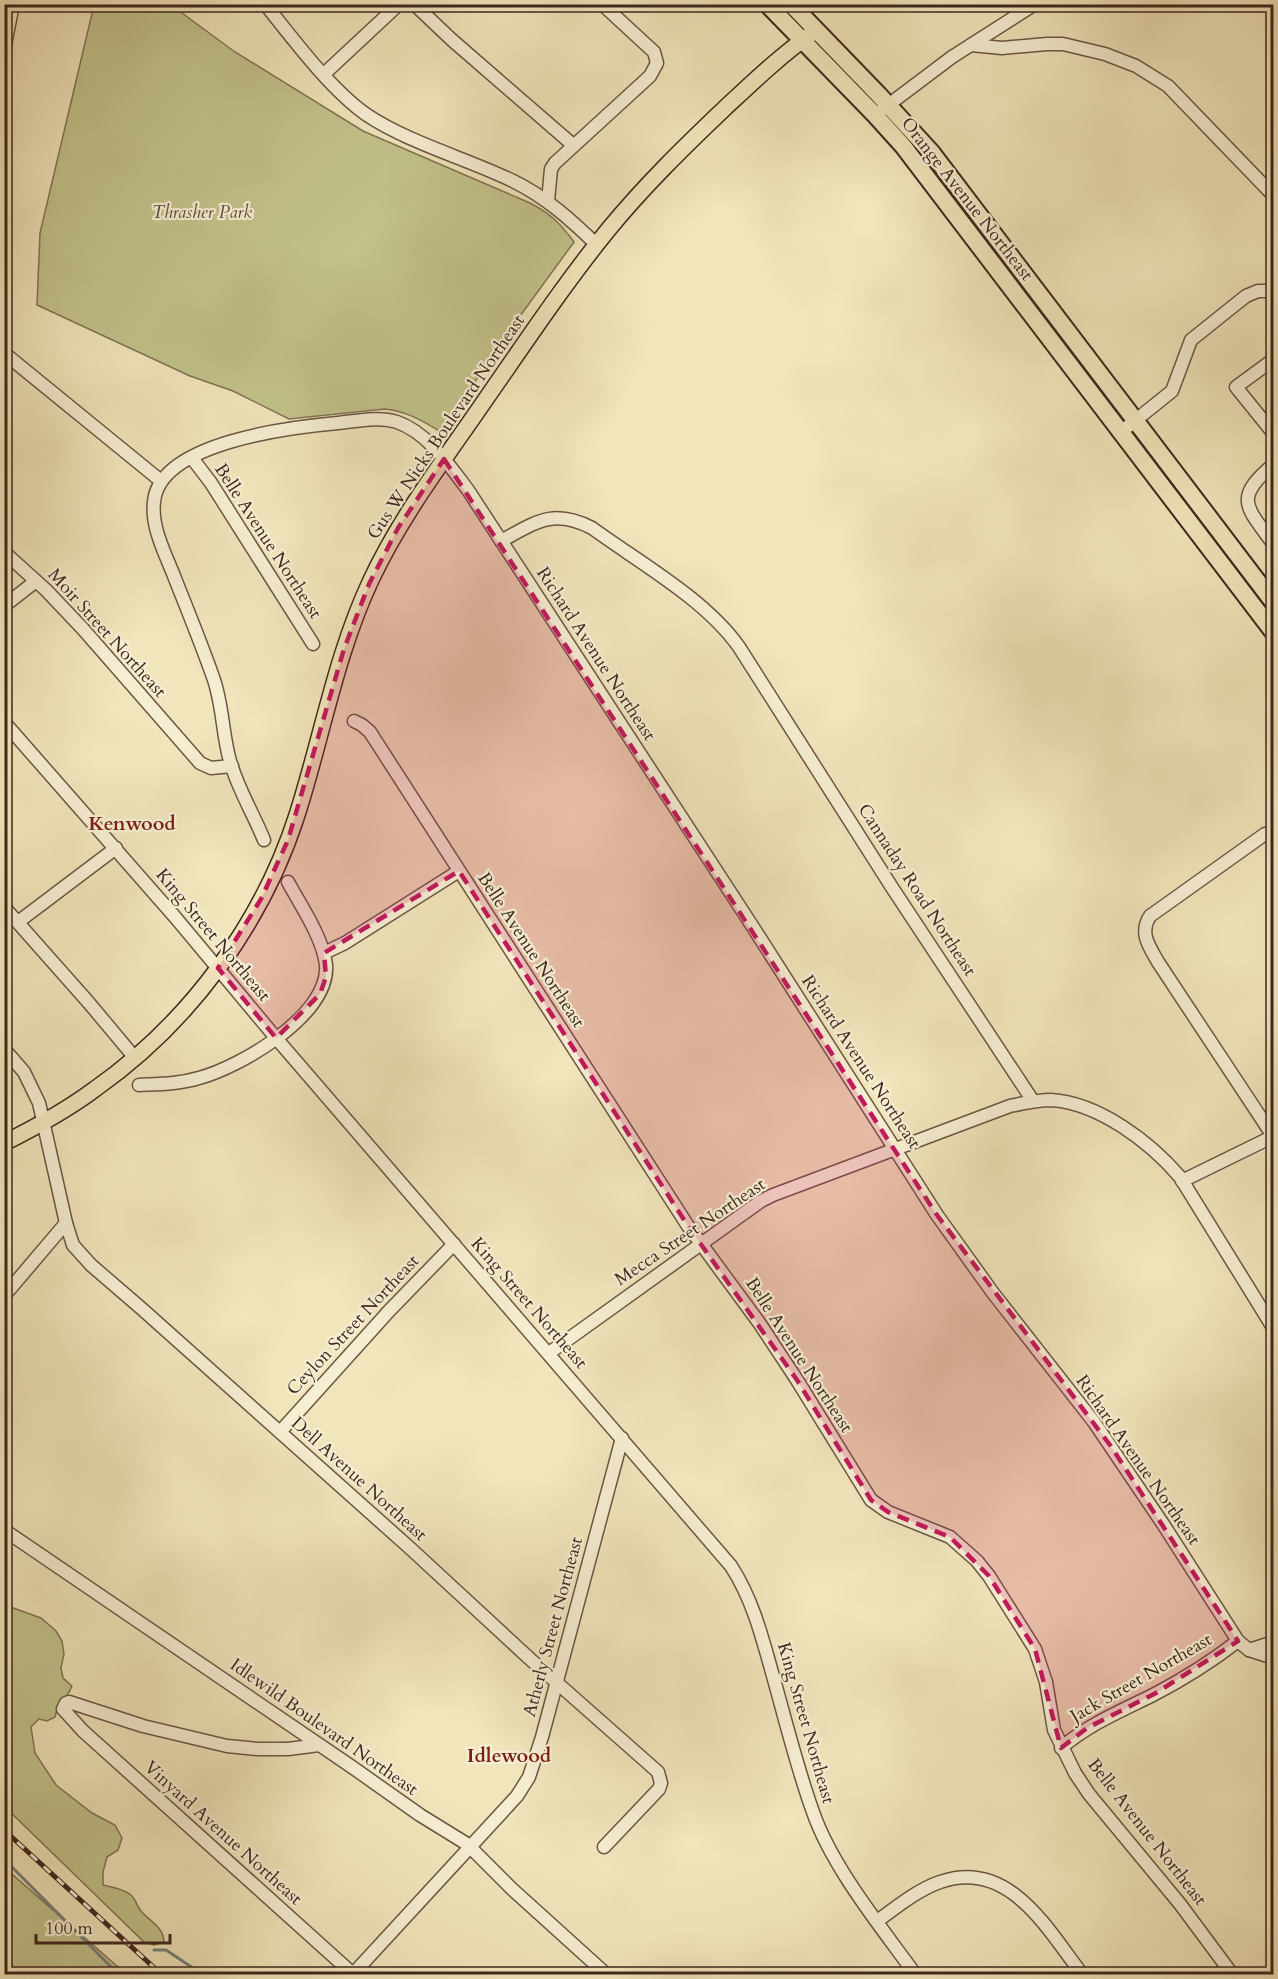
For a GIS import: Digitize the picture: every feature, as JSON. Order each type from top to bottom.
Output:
[{"type":"highway","name":"Orange Avenue Northeast","points":[[767,4],[809,35],[882,110],[932,153],[1274,603]]},
{"type":"highway","name":"Orange Avenue Northeast","points":[[791,4],[809,35]]},
{"type":"highway","name":"Orange Avenue Northeast","points":[[882,110],[925,173],[1274,633]]},
{"type":"main road","name":"Gus W Nicks Boulevard Northeast","points":[[4,1143],[44,1122],[97,1089],[135,1058],[183,1011],[218,968],[261,899],[288,840],[344,649],[369,584],[399,528],[444,459],[552,305],[634,200],[693,138],[786,52],[809,35]]},
{"type":"street","points":[[4,50],[13,4]]},
{"type":"street","points":[[265,4],[324,74],[352,103],[381,124],[514,182],[548,201],[597,245]]},
{"type":"street","points":[[324,74],[399,4]]},
{"type":"street","points":[[414,4],[573,145]]},
{"type":"street","points":[[548,201],[551,169],[573,145],[654,70],[657,63],[654,51],[602,4]]},
{"type":"street","points":[[882,110],[952,57],[1035,4]]},
{"type":"street","points":[[971,45],[1002,48],[1063,44],[1105,54],[1136,66],[1167,86],[1274,196]]},
{"type":"street","points":[[1121,432],[1172,391],[1191,340],[1246,296],[1258,291],[1274,291]]},
{"type":"street","points":[[4,353],[161,481],[154,500],[158,534],[214,678],[232,766],[238,784],[264,840]]},
{"type":"street","points":[[1274,360],[1236,387],[1274,434]]},
{"type":"street","name":"Richard Avenue Northeast","points":[[161,481],[180,464],[231,441],[255,434],[373,420],[391,420],[406,426],[444,459],[468,490],[964,1254],[1105,1437],[1238,1641],[1249,1650],[1274,1658]]},
{"type":"street","name":"Belle Avenue Northeast","points":[[192,458],[211,483],[313,644]]},
{"type":"street","points":[[1274,464],[1257,478],[1247,498],[1248,508],[1274,545]]},
{"type":"street","name":"Cannaday Road Northeast","points":[[501,541],[545,518],[577,520],[673,585],[707,611],[722,626],[739,647],[893,889],[1033,1101]]},
{"type":"street","name":"Moir Street Northeast","points":[[4,552],[83,629],[200,763],[208,767],[232,766]]},
{"type":"street","points":[[4,606],[36,581]]},
{"type":"street","name":"Belle Avenue Northeast","points":[[354,721],[362,724],[370,732],[701,1244],[779,1352],[871,1500],[888,1512],[950,1537],[977,1561],[989,1576],[1035,1649],[1046,1683],[1054,1730],[1089,1794],[1186,1911],[1232,1974]]},
{"type":"street","name":"King Street Northeast","points":[[4,722],[116,848],[276,1038],[715,1546],[741,1582],[759,1624],[815,1818],[843,1870],[915,1974]]},
{"type":"street","points":[[1182,1180],[1273,1136],[1147,942],[1144,935],[1146,922],[1150,916],[1265,834]]},
{"type":"street","points":[[18,922],[116,848]]},
{"type":"street","points":[[324,953],[345,943],[459,871]]},
{"type":"street","points":[[139,1085],[180,1082],[214,1073],[249,1057],[276,1038],[308,1010],[320,994],[326,977],[324,953],[288,882]]},
{"type":"street","points":[[4,907],[135,1058]]},
{"type":"street","points":[[4,1049],[24,1072],[35,1092],[44,1122],[66,1223],[4,1296]]},
{"type":"street","points":[[1033,1101],[1065,1102],[1100,1114],[1156,1151],[1182,1180],[1274,1329]]},
{"type":"street","name":"Mecca Street Northeast","points":[[549,1353],[761,1201],[1010,1106],[1033,1101]]},
{"type":"street","name":"Dell Avenue Northeast","points":[[66,1223],[73,1245],[91,1265],[658,1772],[661,1783],[659,1789],[604,1847]]},
{"type":"street","name":"Ceylon Street Northeast","points":[[280,1432],[389,1311],[454,1244]]},
{"type":"street","name":"Atherly Street Northeast","points":[[353,1974],[511,1803],[529,1777],[542,1737],[622,1438]]},
{"type":"street","name":"Idlewild Boulevard Northeast","points":[[4,1530],[420,1815],[470,1846],[512,1889],[606,1974]]},
{"type":"street","name":"Jack Street Northeast","points":[[1062,1748],[1087,1728],[1156,1693],[1238,1641]]},
{"type":"street","points":[[1249,1650],[1274,1642]]},
{"type":"street","name":"Vinyard Avenue Northeast","points":[[319,1745],[288,1749],[236,1747],[143,1726],[69,1702],[63,1709],[69,1717],[353,1974]]},
{"type":"street","points":[[877,1921],[924,1889],[940,1882],[972,1877],[989,1880],[1003,1886],[1030,1907],[1082,1974]]},
{"type":"highlighted area","points":[[444,459],[937,1215],[1110,1445],[1238,1641],[1156,1693],[1087,1728],[1061,1748],[1035,1649],[989,1576],[950,1537],[888,1512],[871,1500],[797,1380],[688,1226],[459,871],[324,953],[326,977],[320,994],[276,1038],[218,968],[261,899],[288,840],[344,649],[369,584],[398,528]]},
{"type":"green space","name":"Thrasher Park","points":[[94,5],[171,5],[235,52],[363,131],[530,203],[544,211],[564,229],[574,242],[512,327],[441,432],[407,414],[385,409],[289,419],[233,391],[190,376],[37,305],[40,233]]},
{"type":"green space","points":[[5,1605],[41,1618],[56,1631],[62,1641],[63,1678],[72,1686],[55,1717],[47,1721],[39,1719],[31,1727],[35,1753],[56,1785],[92,1813],[115,1825],[122,1838],[118,1850],[107,1857],[103,1872],[103,1885],[131,1895],[141,1911],[162,1932],[164,1942],[154,1945],[144,1942],[5,1807]]},
{"type":"green space","points":[[5,1868],[126,1974],[5,1974]]},
{"type":"waterway","points":[[4,1859],[118,1974]]},
{"type":"waterway","points":[[154,1950],[166,1950],[202,1974]]},
{"type":"waterway","points":[[128,1974],[134,1969]]},
{"type":"railway","points":[[4,1830],[161,1974]]},
{"type":"district","name":"Kenwood","points":[[132,823]]},
{"type":"district","name":"Idlewood","points":[[509,1755]]}]
